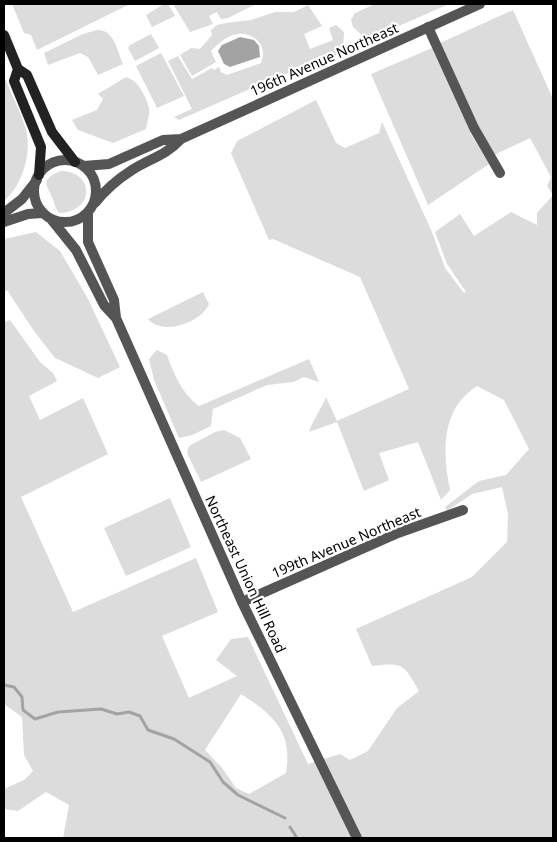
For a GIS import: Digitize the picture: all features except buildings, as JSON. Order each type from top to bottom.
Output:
[{"type":"main road","points":[[4,36],[18,69],[27,75],[52,132],[79,164]]},
{"type":"main road","points":[[18,69],[14,81],[40,147],[38,178]]},
{"type":"street","name":"196th Avenue Northeast","points":[[79,164],[109,164],[164,140],[180,139],[480,4]]},
{"type":"street","points":[[428,27],[474,128],[500,172]]},
{"type":"street","name":"196th Avenue Northeast","points":[[90,209],[104,191],[132,170],[169,152],[180,139]]},
{"type":"street","points":[[4,213],[22,199],[38,178],[54,162],[64,160],[79,164],[90,172],[96,189],[90,209],[70,222],[47,215],[28,214],[4,222]]},
{"type":"street","points":[[38,178],[35,197],[47,215]]},
{"type":"street","name":"Northeast Union Hill Road","points":[[90,209],[88,242],[114,300],[116,318],[242,602],[358,838]]},
{"type":"street","name":"Northeast Union Hill Road","points":[[47,215],[76,250],[104,305],[116,318]]},
{"type":"street","name":"199th Avenue Northeast","points":[[242,602],[398,533],[463,510]]},
{"type":"shaded area","points":[[12,4],[130,4],[37,50],[31,35],[24,33]]},
{"type":"shaded area","points":[[164,4],[168,4],[175,16],[152,27],[146,15]]},
{"type":"shaded area","points":[[173,4],[256,4],[228,18],[221,19],[217,12],[209,16],[213,24],[190,32]]},
{"type":"shaded area","points":[[375,4],[449,4],[367,40],[353,27],[351,20],[355,13]]},
{"type":"shaded area","points":[[308,5],[322,26],[304,34],[310,49],[333,40],[329,28],[336,25],[344,32],[343,52],[266,82],[179,120],[174,117],[192,109],[168,61],[178,56],[192,79],[212,68],[214,70],[219,67],[221,72],[227,75],[261,63],[263,51],[258,41],[249,35],[243,34],[226,38],[211,51],[216,62],[192,76],[180,55],[191,48],[200,49],[212,35],[211,30],[217,25],[251,20],[275,12],[294,12]]},
{"type":"shaded area","points":[[513,10],[553,99],[553,195],[547,186],[551,177],[530,138],[494,155],[476,123],[440,43]]},
{"type":"shaded area","points":[[97,30],[107,33],[111,37],[123,64],[98,75],[88,57],[80,53],[48,65],[44,53],[83,34]]},
{"type":"shaded area","points":[[151,34],[159,48],[135,61],[128,48],[130,45]]},
{"type":"shaded area","points":[[240,37],[254,40],[259,46],[260,57],[230,67],[224,64],[218,51],[222,45]]},
{"type":"shaded area","points":[[432,48],[472,136],[489,164],[428,205],[371,74]]},
{"type":"shaded area","points":[[161,53],[184,96],[157,108],[136,66]]},
{"type":"shaded area","points":[[4,76],[25,126],[28,146],[21,177],[11,194],[4,201]]},
{"type":"shaded area","points":[[126,77],[138,85],[146,99],[149,116],[146,129],[113,143],[78,130],[72,120],[97,110],[103,99],[98,94]]},
{"type":"shaded area","points":[[316,100],[336,143],[345,148],[379,133],[382,122],[432,232],[445,268],[464,293],[466,292],[447,264],[435,232],[460,214],[474,236],[511,212],[537,225],[537,213],[553,195],[553,838],[63,838],[69,805],[46,792],[18,811],[4,809],[4,789],[24,780],[33,771],[24,755],[22,717],[4,704],[4,322],[10,320],[40,362],[53,373],[57,381],[29,396],[40,420],[83,398],[108,454],[21,497],[73,612],[196,558],[218,612],[162,636],[189,698],[237,676],[216,660],[231,639],[248,637],[308,764],[340,754],[350,760],[368,751],[397,708],[419,691],[410,675],[402,667],[390,664],[372,666],[356,629],[472,577],[507,542],[508,514],[502,487],[472,494],[447,511],[445,507],[479,481],[506,475],[529,449],[504,400],[477,386],[456,407],[447,432],[446,461],[450,490],[441,500],[418,442],[379,453],[389,480],[364,491],[337,422],[309,432],[326,397],[337,421],[409,389],[360,277],[273,239],[269,240],[231,153],[237,141]],"holes":[[[241,694],[263,709],[278,726],[283,735],[287,758],[286,773],[249,794],[236,788],[222,768],[205,750]]]},
{"type":"shaded area","points":[[60,171],[71,172],[79,177],[84,183],[86,190],[85,198],[80,205],[72,210],[60,213],[55,207],[46,182]]},
{"type":"shaded area","points":[[36,232],[60,251],[87,297],[120,367],[98,378],[55,358],[34,331],[7,290],[4,292],[4,239]]},
{"type":"shaded area","points":[[203,292],[209,304],[205,311],[190,322],[171,327],[154,324],[148,319]]},
{"type":"shaded area","points":[[157,350],[167,355],[183,390],[199,406],[309,359],[319,382],[304,377],[293,382],[267,385],[213,409],[211,426],[192,435],[179,438],[154,380],[149,359]]},
{"type":"shaded area","points":[[224,430],[240,438],[251,459],[201,482],[187,453],[189,446],[215,432]]},
{"type":"shaded area","points":[[170,498],[191,547],[126,576],[104,528]]},
{"type":"waterway","points":[[4,685],[14,687],[22,697],[23,710],[35,719],[58,712],[101,709],[117,714],[129,712],[140,716],[148,730],[174,739],[210,762],[223,782],[238,795],[285,818]]},
{"type":"waterway","points":[[290,827],[297,838]]}]
